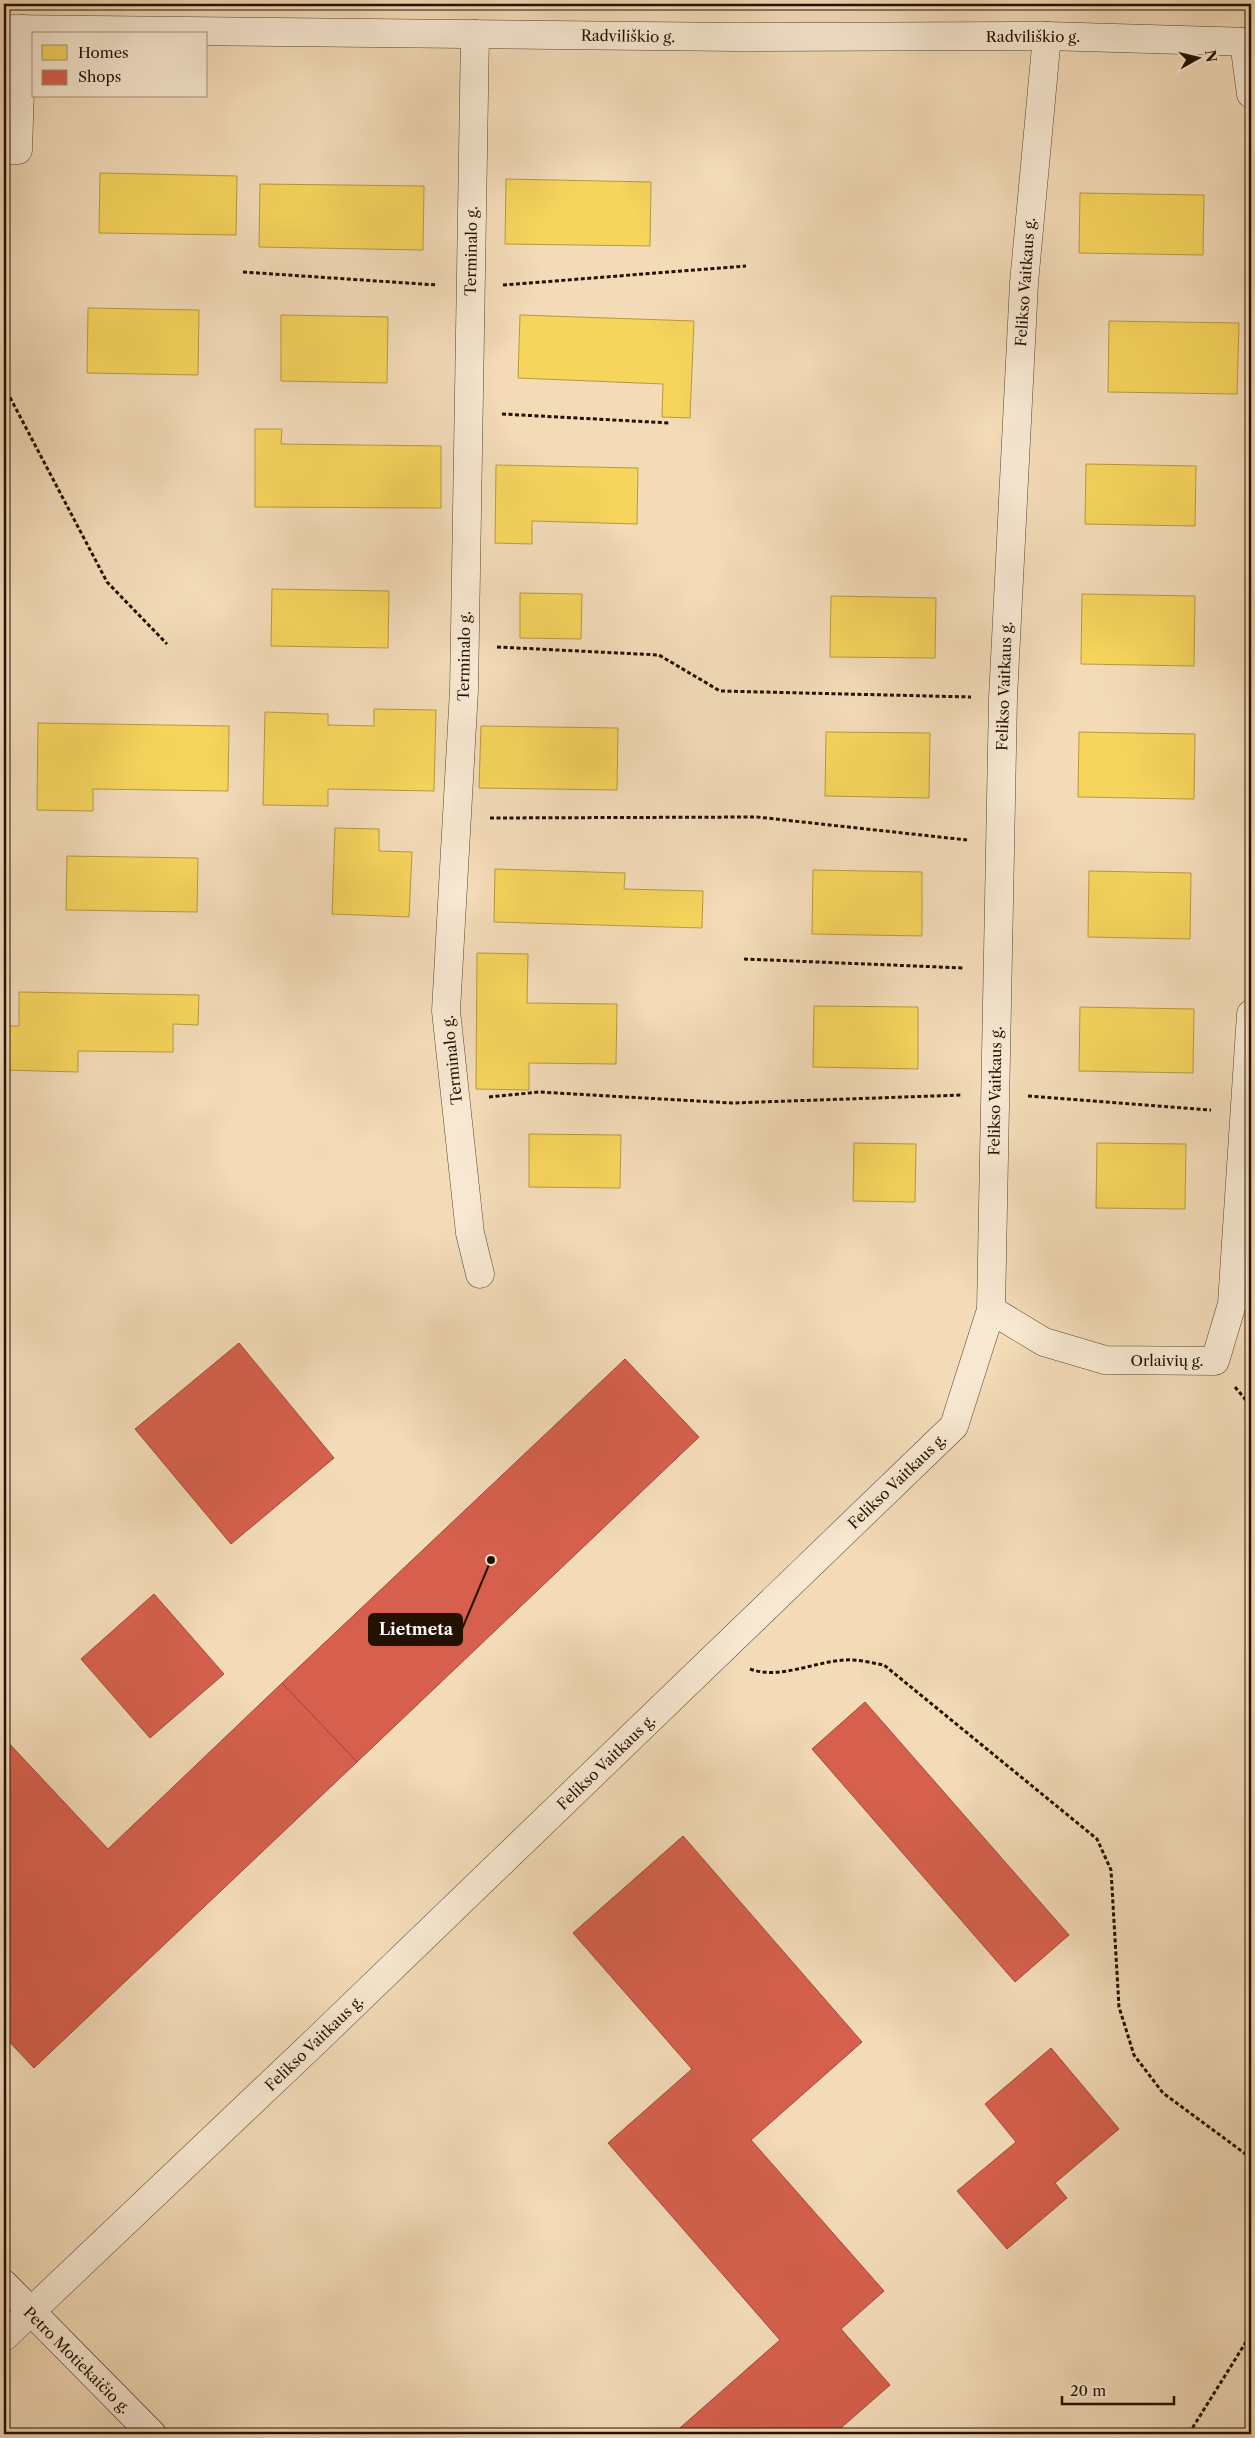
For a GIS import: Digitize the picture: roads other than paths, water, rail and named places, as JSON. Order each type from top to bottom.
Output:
[{"type":"street","name":"Radviliškio g.","points":[[13,30],[752,37],[1047,36],[1248,42]]},
{"type":"street","points":[[4,150],[18,150],[13,30]]},
{"type":"street","name":"Terminalo g.","points":[[475,34],[464,646],[446,1011],[470,1233],[480,1274]]},
{"type":"street","name":"Felikso Vaitkaus g.","points":[[4,2337],[319,2038],[954,1426],[990,1310],[1003,698],[1024,283],[1047,36]]},
{"type":"street","points":[[1248,42],[1251,94]]},
{"type":"street","name":"Orlaivių g.","points":[[990,1310],[1044,1342],[1105,1360],[1215,1360],[1232,1304],[1251,1014]]},
{"type":"street","name":"Petro Motiekaičio g.","points":[[4,2284],[152,2434]]},
{"type":"place","name":"Lietmeta","points":[[491,1560]]}]
